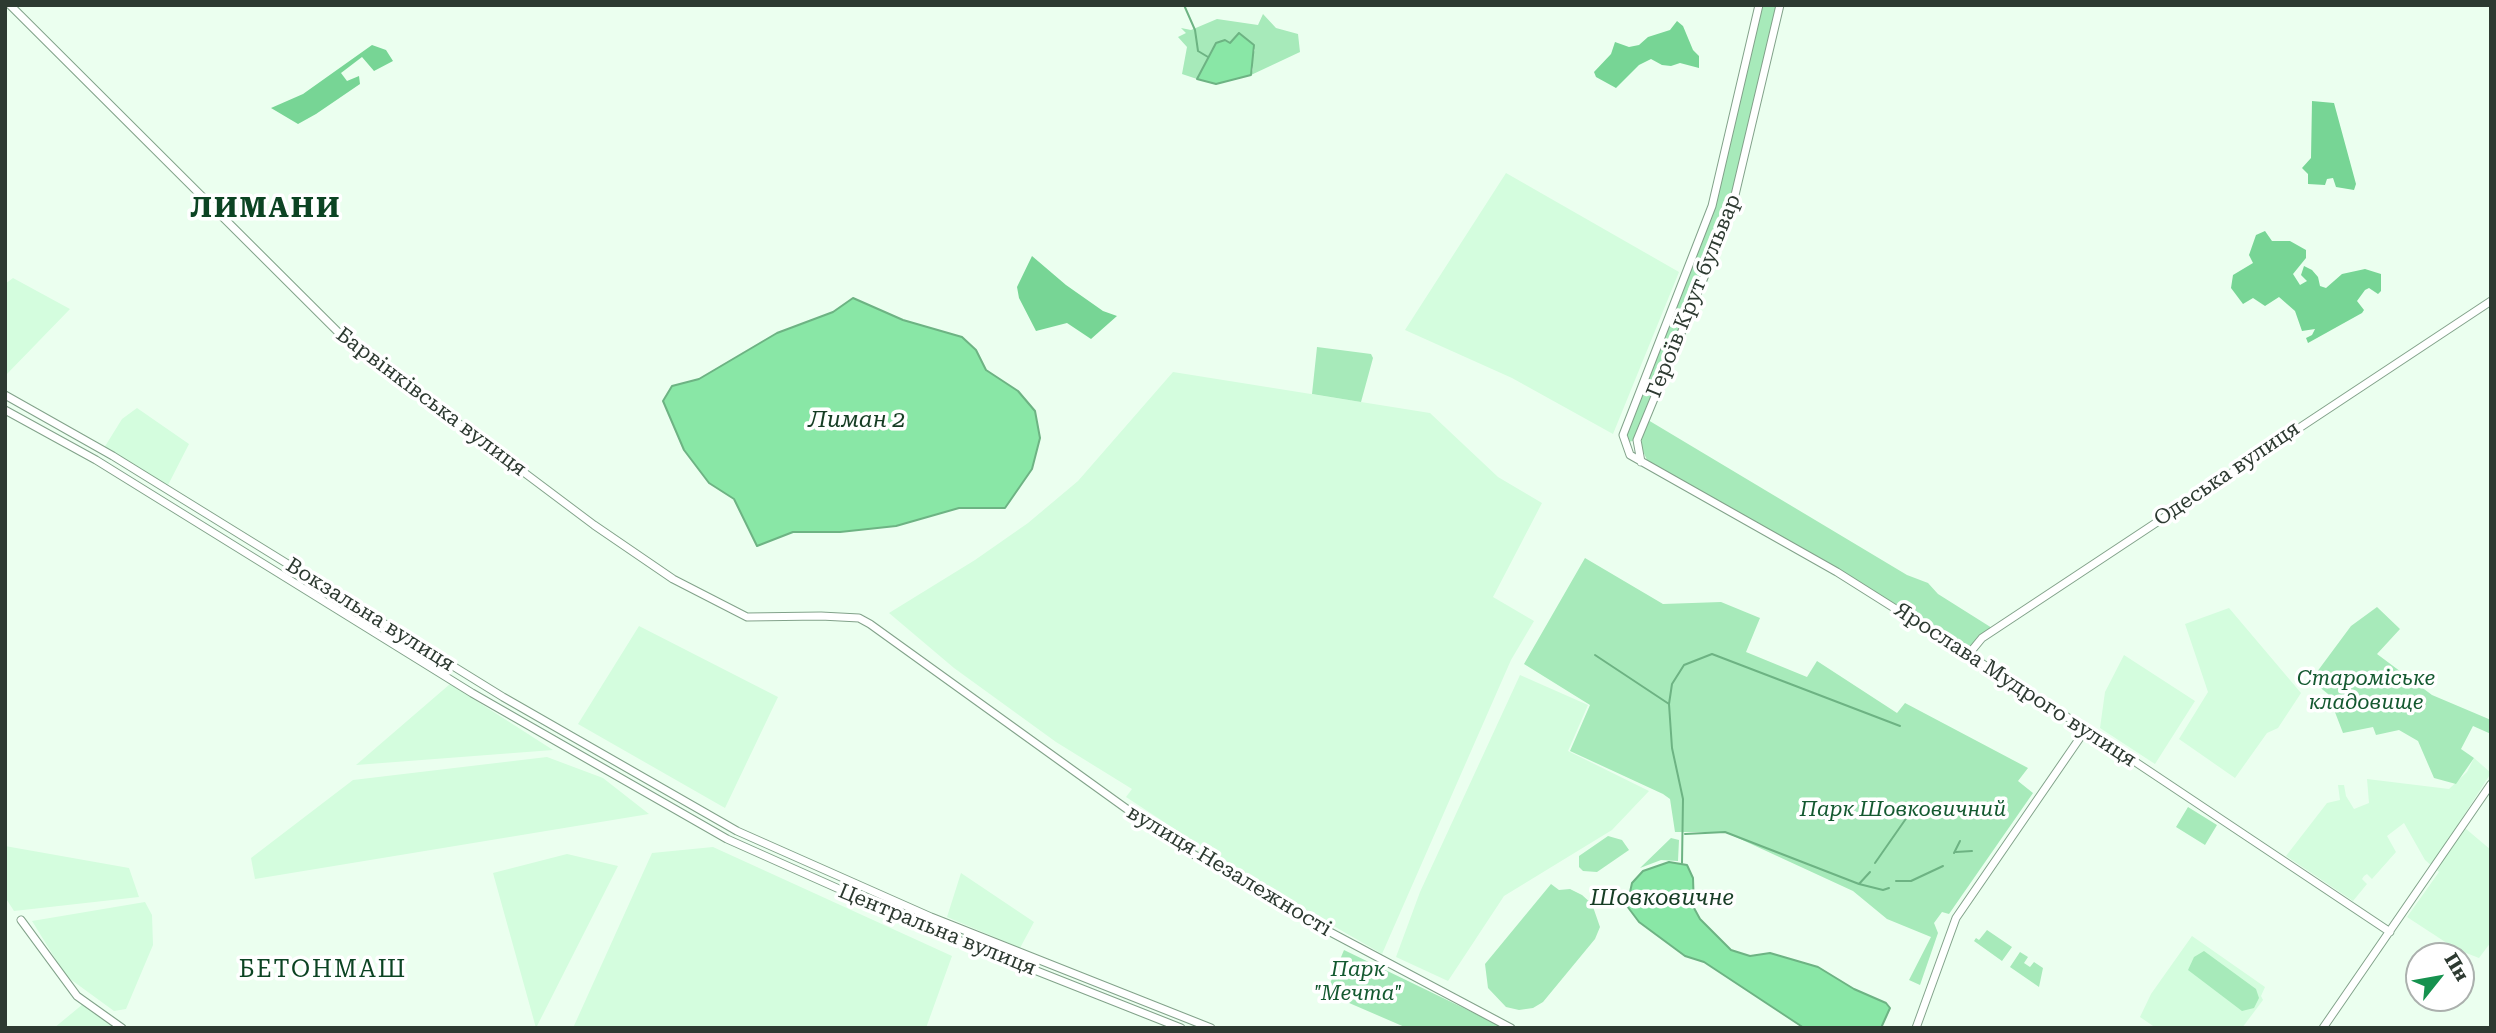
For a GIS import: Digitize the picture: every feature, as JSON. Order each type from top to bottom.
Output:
[{"type":"street","name":"Барвінківська вулиця","points":[[10,5],[341,335],[594,525],[673,579],[747,617],[859,618]]},
{"type":"street","name":"Героїв Крут бульвар","points":[[1630,455],[1623,435],[1712,206],[1759,5]]},
{"type":"street","name":"Героїв Крут бульвар","points":[[1641,462],[1637,440],[1731,212],[1780,5]]},
{"type":"street","name":"Одеська вулиця","points":[[1968,655],[1982,638],[2491,301]]},
{"type":"street","name":"Вокзальна вулиця","points":[[5,396],[113,456],[503,697],[737,831]]},
{"type":"street","name":"Вокзальна вулиця","points":[[5,410],[96,460],[472,694],[697,822]]},
{"type":"street","name":"Ярослава Мудрого вулиця","points":[[1630,455],[1837,572],[2086,729],[2390,932]]},
{"type":"street","name":"вулиця Незалежності","points":[[859,618],[932,666],[1174,843],[1300,916],[1511,1028]]},
{"type":"street","points":[[1916,1028],[1956,918],[2086,729]]},
{"type":"street","points":[[2323,1028],[2491,784]]},
{"type":"street","name":"Центральна вулиця","points":[[697,822],[727,839],[855,898],[1181,1028]]},
{"type":"street","name":"Центральна вулиця","points":[[737,831],[930,917],[1211,1028]]},
{"type":"street","points":[[21,920],[77,996],[122,1028]]},
{"type":"shaded area","points":[[1677,21],[1683,26],[1693,50],[1699,56],[1699,68],[1680,63],[1662,65],[1651,59],[1639,65],[1616,88],[1596,77],[1594,72],[1611,54],[1615,42],[1629,47],[1639,45],[1648,37],[1670,30]]},
{"type":"shaded area","points":[[372,45],[386,50],[393,61],[374,71],[362,57],[341,73],[347,81],[359,76],[360,84],[316,114],[298,124],[271,108],[303,94]]},
{"type":"shaded area","points":[[2312,101],[2334,103],[2356,184],[2354,190],[2336,187],[2333,178],[2327,179],[2325,185],[2308,184],[2308,174],[2302,168],[2311,158]]},
{"type":"shaded area","points":[[1506,173],[1679,272],[1613,434],[1512,378],[1405,330]]},
{"type":"shaded area","points":[[2265,231],[2272,241],[2290,241],[2306,250],[2306,258],[2293,274],[2300,285],[2307,281],[2301,275],[2304,266],[2318,277],[2320,286],[2326,288],[2342,274],[2365,269],[2381,274],[2381,291],[2378,294],[2369,288],[2365,290],[2357,301],[2364,310],[2362,313],[2308,343],[2306,338],[2312,335],[2315,329],[2302,331],[2295,311],[2279,297],[2265,306],[2253,298],[2243,304],[2231,288],[2233,275],[2253,263],[2249,255],[2256,235]]},
{"type":"shaded area","points":[[1032,256],[1066,285],[1103,311],[1117,316],[1091,339],[1067,323],[1036,331],[1019,298],[1017,287]]},
{"type":"shaded area","points":[[13,278],[70,309],[5,376],[5,284]]},
{"type":"shaded area","points":[[1173,372],[1430,413],[1498,477],[1542,503],[1493,597],[1534,621],[1511,660],[1382,954],[1237,870],[1126,797],[1132,789],[1056,742],[954,668],[889,613],[975,560],[1028,523],[1078,481]]},
{"type":"shaded area","points":[[137,408],[189,444],[167,487],[104,448],[122,419]]},
{"type":"shaded area","points":[[2229,608],[2301,693],[2278,728],[2267,733],[2235,778],[2179,739],[2208,692],[2185,624]]},
{"type":"shaded area","points":[[639,626],[778,697],[725,808],[578,724]]},
{"type":"shaded area","points":[[2124,655],[2195,701],[2155,764],[2100,728],[2105,692]]},
{"type":"shaded area","points":[[1520,675],[1588,705],[1568,751],[1649,791],[1612,830],[1504,896],[1448,981],[1396,957],[1420,892]]},
{"type":"shaded area","points":[[450,684],[553,750],[356,765]]},
{"type":"shaded area","points":[[547,757],[603,778],[649,814],[255,879],[251,858],[353,780]]},
{"type":"shaded area","points":[[2474,758],[2491,773],[2459,823],[2491,850],[2491,942],[2479,958],[2475,956],[2475,942],[2445,942],[2407,917],[2439,872],[2425,860],[2404,823],[2387,836],[2396,852],[2372,879],[2367,874],[2364,876],[2362,879],[2367,884],[2353,901],[2286,856],[2327,803],[2340,800],[2338,785],[2344,785],[2346,796],[2354,809],[2369,803],[2367,779],[2449,789],[2467,772]]},
{"type":"shaded area","points":[[5,846],[129,868],[139,897],[14,911],[5,897]]},
{"type":"shaded area","points":[[713,847],[952,956],[926,1028],[573,1028],[652,853]]},
{"type":"shaded area","points":[[567,854],[618,866],[536,1028],[493,873]]},
{"type":"shaded area","points":[[961,873],[1034,922],[1020,948],[947,917]]},
{"type":"shaded area","points":[[145,902],[152,915],[153,945],[126,1009],[114,1011],[66,976],[32,921]]},
{"type":"shaded area","points":[[2192,936],[2265,987],[2261,996],[2263,1000],[2242,1028],[2156,1028],[2140,1017],[2151,994]]},
{"type":"shaded area","points":[[83,1004],[118,1028],[54,1028]]},
{"type":"green space","points":[[1762,5],[1777,5],[1729,211],[1633,441],[1628,442],[1625,438],[1714,206]]},
{"type":"green space","points":[[1263,14],[1276,28],[1298,34],[1300,52],[1251,75],[1253,69],[1250,59],[1255,50],[1243,36],[1212,49],[1197,79],[1182,74],[1187,47],[1178,37],[1186,33],[1181,28],[1191,30],[1217,19],[1258,25]]},
{"type":"green space","points":[[1317,347],[1371,354],[1373,358],[1361,402],[1312,394]]},
{"type":"green space","points":[[1648,420],[1907,575],[1928,583],[1938,594],[1992,628],[1967,649],[1961,647],[1659,468],[1647,460],[1640,445]]},
{"type":"green space","name":"Парк Шовковичний","points":[[1585,558],[1663,604],[1721,602],[1760,618],[1746,652],[1807,677],[1817,661],[1897,713],[1905,703],[2028,768],[2018,781],[2033,793],[1949,914],[1942,912],[1934,923],[1938,933],[1920,985],[1909,980],[1931,937],[1887,919],[1853,891],[1725,832],[1675,832],[1670,799],[1570,751],[1590,705],[1524,664]]},
{"type":"green space","name":"Староміське кладовище","points":[[2377,607],[2400,629],[2377,654],[2432,695],[2491,720],[2491,734],[2473,726],[2461,749],[2474,758],[2456,784],[2434,778],[2418,741],[2399,730],[2376,735],[2373,727],[2343,733],[2328,694],[2311,680],[2351,626]]},
{"type":"green space","points":[[2188,807],[2217,825],[2205,845],[2176,827]]},
{"type":"green space","points":[[1608,836],[1622,840],[1629,850],[1597,872],[1583,871],[1579,867],[1579,856]]},
{"type":"green space","points":[[1671,838],[1679,840],[1678,861],[1661,860],[1640,868]]},
{"type":"green space","points":[[1551,884],[1559,890],[1570,889],[1582,895],[1592,904],[1600,927],[1595,939],[1543,1002],[1533,1008],[1519,1010],[1506,1007],[1488,988],[1485,964]]},
{"type":"green space","points":[[1987,930],[2012,947],[2002,961],[1974,941],[1976,938],[1979,940]]},
{"type":"green space","name":"Парк \"Мечта\"","points":[[1344,950],[1505,1028],[1407,1028],[1326,993]]},
{"type":"green space","points":[[2204,951],[2256,989],[2259,998],[2254,1008],[2242,1011],[2188,970],[2194,957]]},
{"type":"green space","points":[[2020,952],[2028,957],[2024,963],[2030,967],[2034,962],[2043,968],[2039,987],[2010,967]]},
{"type":"water","points":[[1239,33],[1254,45],[1251,75],[1216,84],[1197,79],[1216,43],[1225,40],[1230,43]]},
{"type":"water","name":"Лиман 2","points":[[853,298],[903,320],[962,337],[976,350],[986,370],[1018,391],[1035,411],[1040,438],[1032,469],[1005,508],[959,508],[896,526],[840,532],[793,532],[757,546],[734,499],[709,483],[684,450],[663,401],[672,386],[699,379],[777,333],[833,312]]},
{"type":"water","name":"Шовковичне","points":[[1669,862],[1687,865],[1693,878],[1694,908],[1700,919],[1731,950],[1750,956],[1770,953],[1818,967],[1854,989],[1886,1003],[1890,1008],[1881,1028],[1804,1028],[1704,962],[1685,956],[1639,922],[1627,906],[1632,883],[1643,871]]},
{"type":"waterway","points":[[1184,5],[1195,30],[1198,51],[1208,57]]},
{"type":"waterway","points":[[1669,704],[1672,684],[1684,665],[1712,654],[1900,726]]},
{"type":"waterway","points":[[1595,655],[1669,704],[1672,748],[1683,799],[1682,863]]},
{"type":"waterway","points":[[1875,863],[1912,810]]},
{"type":"waterway","points":[[1685,834],[1725,832],[1859,884],[1883,890],[1889,888]]},
{"type":"waterway","points":[[1954,853],[1960,841]]},
{"type":"waterway","points":[[1956,852],[1972,851]]},
{"type":"waterway","points":[[1896,881],[1911,881],[1943,866]]},
{"type":"waterway","points":[[1859,884],[1870,872]]},
{"type":"district","name":"ЛИМАНИ","points":[[266,209]]},
{"type":"district","name":"БЕТОНМАШ","points":[[323,970]]}]
